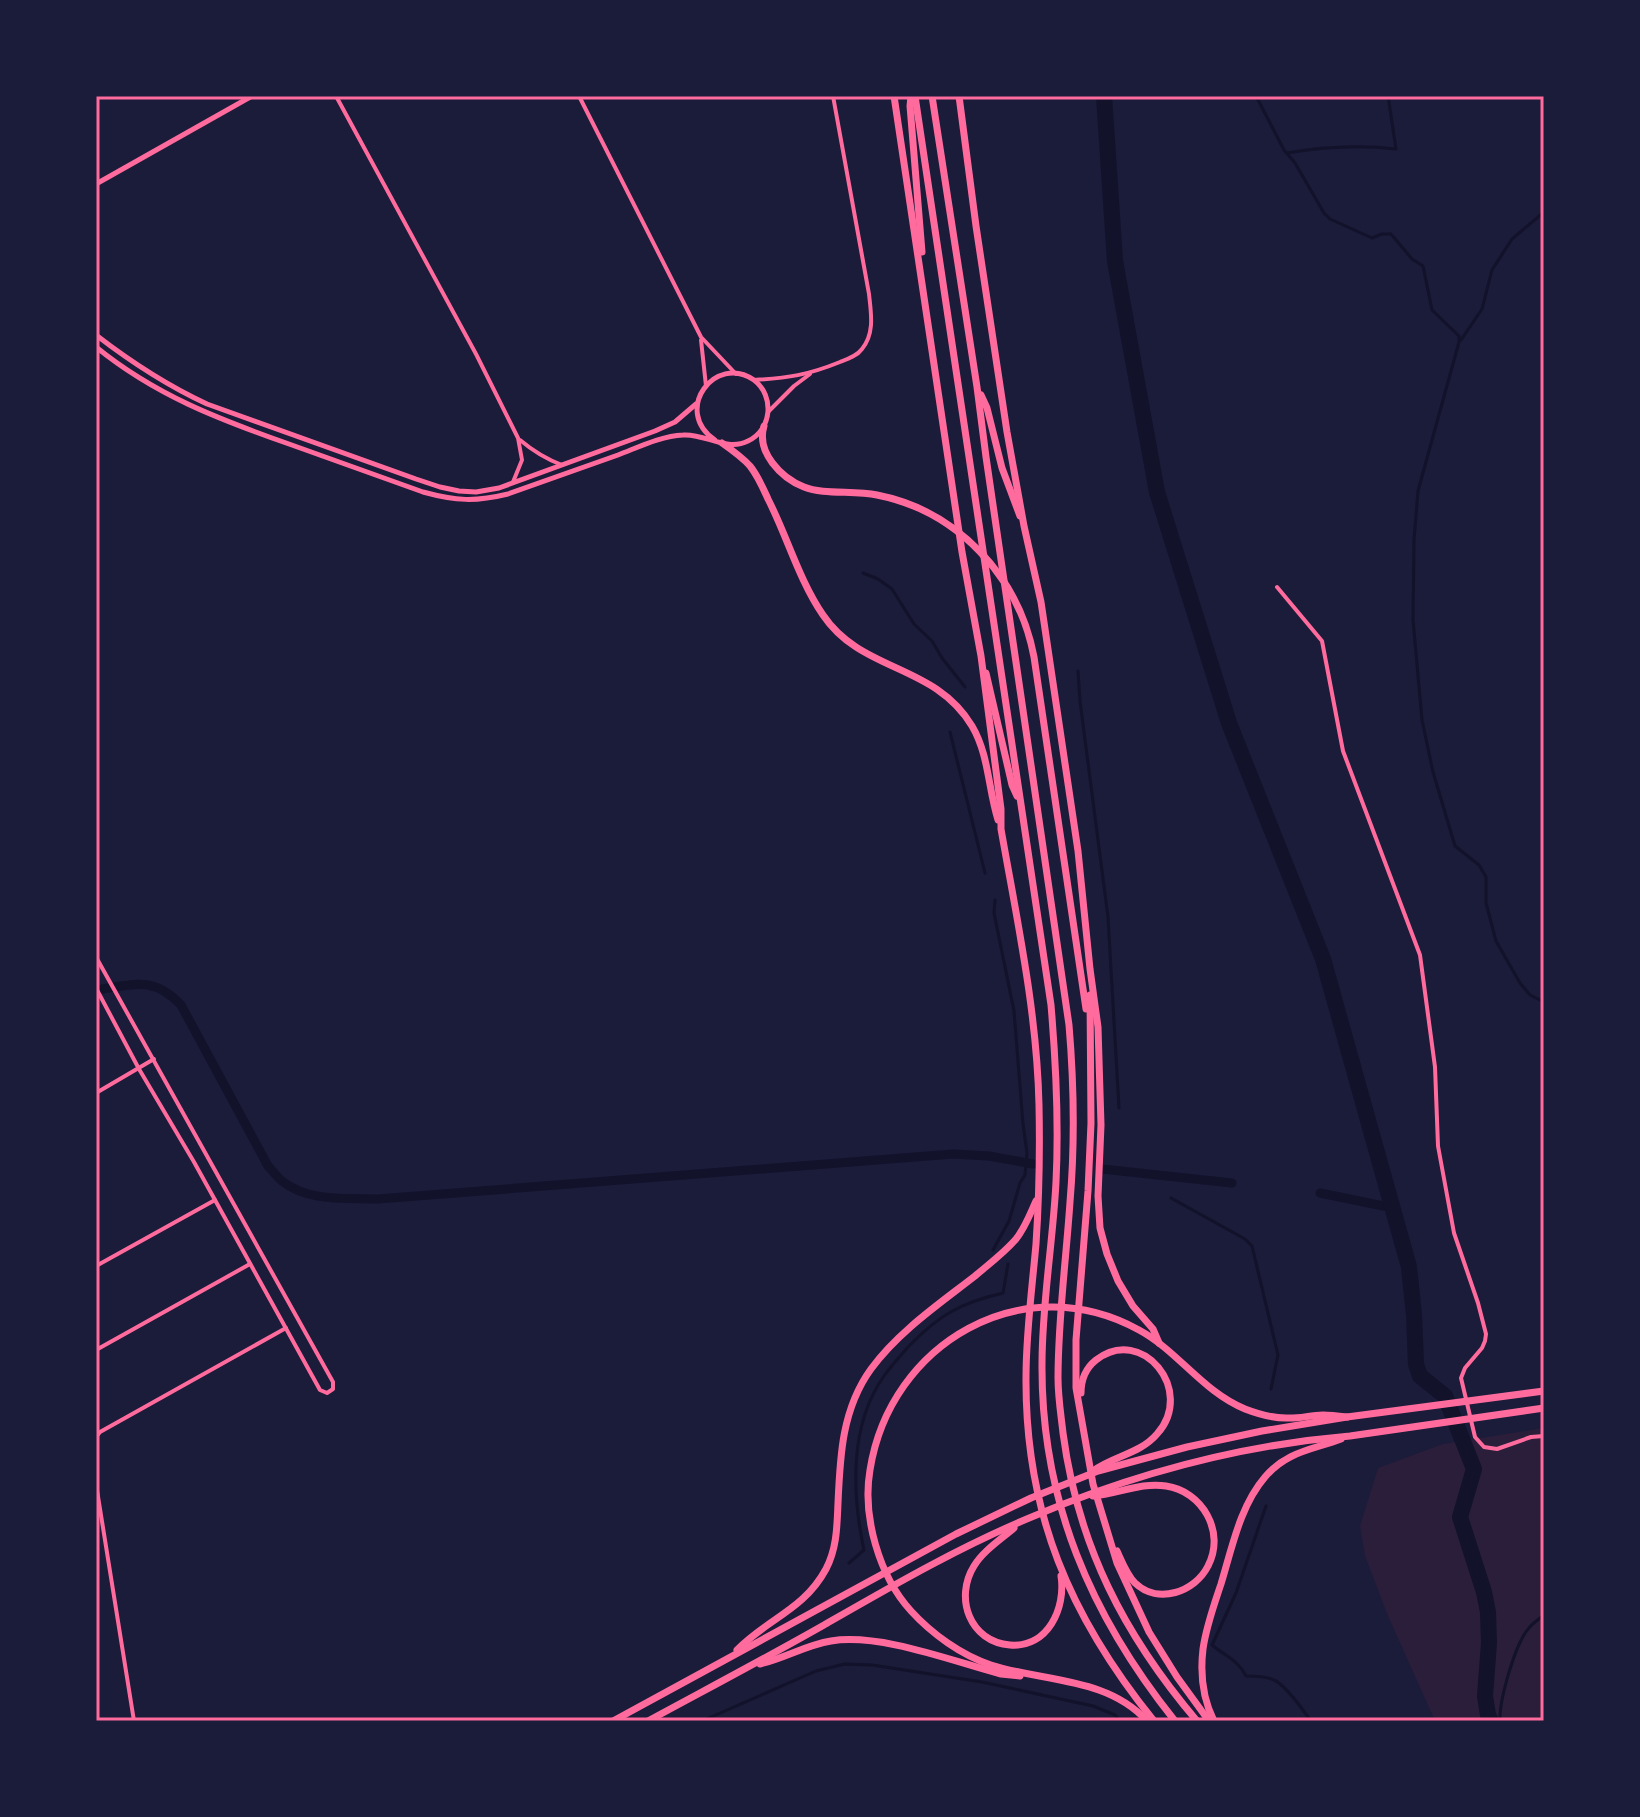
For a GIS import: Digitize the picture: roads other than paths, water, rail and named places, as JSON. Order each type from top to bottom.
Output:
[{"type":"highway","points":[[894,96],[950,475],[981,656],[1001,829]]},
{"type":"highway","points":[[913,96],[910,106],[926,302]]},
{"type":"highway","points":[[913,96],[1051,1005],[1057,1095],[1056,1184],[1042,1364],[1052,1472],[1063,1515],[1086,1579],[1105,1619],[1127,1657],[1175,1721]]},
{"type":"highway","points":[[932,96],[1069,1025],[1073,1159],[1060,1314],[1058,1380],[1067,1462],[1093,1554],[1122,1615],[1156,1670],[1197,1721]]},
{"type":"highway","points":[[959,96],[1007,432],[1041,602],[1078,851],[1100,1060],[1100,1228],[1118,1281],[1133,1306],[1153,1329],[1159,1343]]},
{"type":"highway","points":[[977,387],[987,408],[1002,468],[1024,526]]},
{"type":"highway","points":[[764,426],[762,438],[769,458],[784,476],[800,486],[815,490],[878,495],[917,508],[971,542],[1014,597],[1030,639],[1089,1023]]},
{"type":"highway","points":[[718,442],[737,454],[755,473],[783,528],[810,594],[834,629],[864,652],[930,683],[947,696],[963,712],[985,754],[1026,973],[1037,1066],[1038,1196],[1026,1365],[1027,1422],[1035,1483],[1062,1580],[1060,1608],[1054,1622],[1038,1637],[1022,1644],[1005,1644],[986,1636],[971,1621],[965,1606],[966,1583],[984,1554],[1023,1521]]},
{"type":"highway","points":[[981,656],[1012,785],[1020,802]]},
{"type":"highway","points":[[1090,969],[1091,1134],[1076,1388],[1093,1484],[1117,1563],[1149,1632],[1177,1677],[1211,1721]]},
{"type":"highway","points":[[730,1658],[749,1638],[803,1599],[827,1566],[837,1529],[844,1434],[853,1402],[870,1371],[900,1337],[1016,1239],[1038,1196]]},
{"type":"highway","points":[[1147,1721],[1131,1705],[1111,1694],[977,1660],[920,1620],[898,1594],[876,1542],[869,1509],[869,1473],[883,1419],[904,1384],[929,1355],[955,1336],[984,1322],[1022,1310],[1053,1308],[1086,1311],[1138,1329],[1233,1403],[1272,1417],[1347,1417],[1544,1391]]},
{"type":"highway","points":[[613,1721],[904,1561],[1131,1453],[1156,1435],[1169,1412],[1170,1386],[1151,1359],[1136,1352],[1113,1351],[1098,1358],[1086,1371],[1081,1385],[1080,1407]]},
{"type":"highway","points":[[648,1721],[912,1576],[1035,1515],[1083,1497],[1189,1464],[1247,1451],[1544,1408]]},
{"type":"highway","points":[[1098,1469],[1312,1419]]},
{"type":"highway","points":[[1211,1721],[1203,1689],[1203,1648],[1244,1513],[1257,1487],[1275,1467],[1319,1442]]},
{"type":"highway","points":[[1104,1492],[1158,1485],[1179,1489],[1199,1502],[1206,1511],[1213,1533],[1213,1554],[1209,1566],[1192,1584],[1171,1594],[1150,1592],[1128,1574],[1105,1524]]},
{"type":"highway","points":[[1058,1563],[1099,1646],[1154,1721]]},
{"type":"highway","points":[[751,1666],[819,1643],[868,1640],[1001,1674],[1066,1681]]},
{"type":"main road","points":[[96,184],[252,96]]},
{"type":"main road","points":[[96,335],[148,373],[207,404],[274,430],[459,491],[499,488],[562,465],[665,427],[686,415],[697,404]]},
{"type":"main road","points":[[96,347],[148,384],[199,411],[449,499],[485,500],[508,494],[680,435],[693,435],[718,442],[737,445],[747,442],[764,426],[769,411],[765,394],[754,380],[736,374],[722,375],[700,393],[697,404],[699,423],[718,442]]},
{"type":"street","points":[[336,96],[518,438],[522,460],[513,482]]},
{"type":"street","points":[[579,96],[701,337],[736,374]]},
{"type":"street","points":[[754,380],[812,373],[854,356],[862,350],[870,333],[872,316],[833,96]]},
{"type":"street","points":[[701,337],[706,386]]},
{"type":"street","points":[[769,411],[812,373]]},
{"type":"street","points":[[518,438],[541,456],[562,465]]},
{"type":"street","points":[[1277,587],[1322,641],[1343,751],[1420,955],[1435,1067],[1438,1146],[1454,1233],[1486,1334],[1482,1348],[1465,1368],[1461,1378],[1475,1437],[1484,1447],[1497,1449],[1531,1437],[1544,1436]]},
{"type":"street","points":[[96,957],[333,1382],[333,1389],[327,1393],[320,1390],[96,988]]},
{"type":"street","points":[[96,1093],[154,1059]]},
{"type":"street","points":[[96,1266],[215,1200]]},
{"type":"street","points":[[96,1350],[250,1264]]},
{"type":"street","points":[[96,1437],[286,1328]]},
{"type":"street","points":[[96,1484],[134,1721]]},
{"type":"waterway","points":[[1104,96],[1115,261],[1157,492],[1229,723],[1323,959],[1409,1267],[1416,1364],[1420,1376],[1445,1396],[1474,1469],[1460,1517],[1488,1612],[1485,1696],[1491,1721]]},
{"type":"waterway","points":[[1256,96],[1284,150],[1324,213],[1330,219],[1372,238],[1391,234],[1412,259],[1423,266],[1432,310],[1459,336],[1418,491],[1413,620],[1422,720],[1433,772],[1455,846],[1479,865],[1486,877],[1486,903],[1496,941],[1520,983],[1530,995],[1544,1002]]},
{"type":"waterway","points":[[1287,153],[1341,147],[1396,149],[1388,96]]},
{"type":"waterway","points":[[1461,340],[1482,309],[1492,270],[1512,239],[1544,212]]},
{"type":"waterway","points":[[863,573],[892,589],[914,624],[932,641],[965,687]]},
{"type":"waterway","points":[[1078,671],[1108,917],[1119,1108]]},
{"type":"waterway","points":[[950,732],[985,873]]},
{"type":"waterway","points":[[993,1250],[1009,1221],[1025,1175],[1027,1153],[1014,1011],[994,913],[995,900]]},
{"type":"waterway","points":[[96,990],[142,984],[161,989],[181,1005],[268,1166],[292,1188],[315,1196],[378,1199],[953,1154],[989,1156],[1033,1164]]},
{"type":"waterway","points":[[1102,1169],[1232,1183]]},
{"type":"waterway","points":[[1320,1193],[1393,1208]]},
{"type":"waterway","points":[[1171,1198],[1245,1239],[1252,1246],[1278,1355],[1271,1389]]},
{"type":"waterway","points":[[849,1563],[864,1550],[857,1506],[856,1460],[864,1416],[873,1395],[893,1365],[930,1326],[962,1306],[1003,1293],[1008,1264]]},
{"type":"waterway","points":[[1266,1506],[1236,1593],[1212,1645],[1235,1662],[1246,1676],[1268,1678],[1279,1683],[1311,1721]]},
{"type":"waterway","points":[[1500,1721],[1505,1687],[1518,1646],[1529,1628],[1544,1615]]},
{"type":"waterway","points":[[702,1721],[816,1671],[845,1664],[872,1665],[982,1682],[1093,1706],[1115,1715],[1120,1721]]}]
